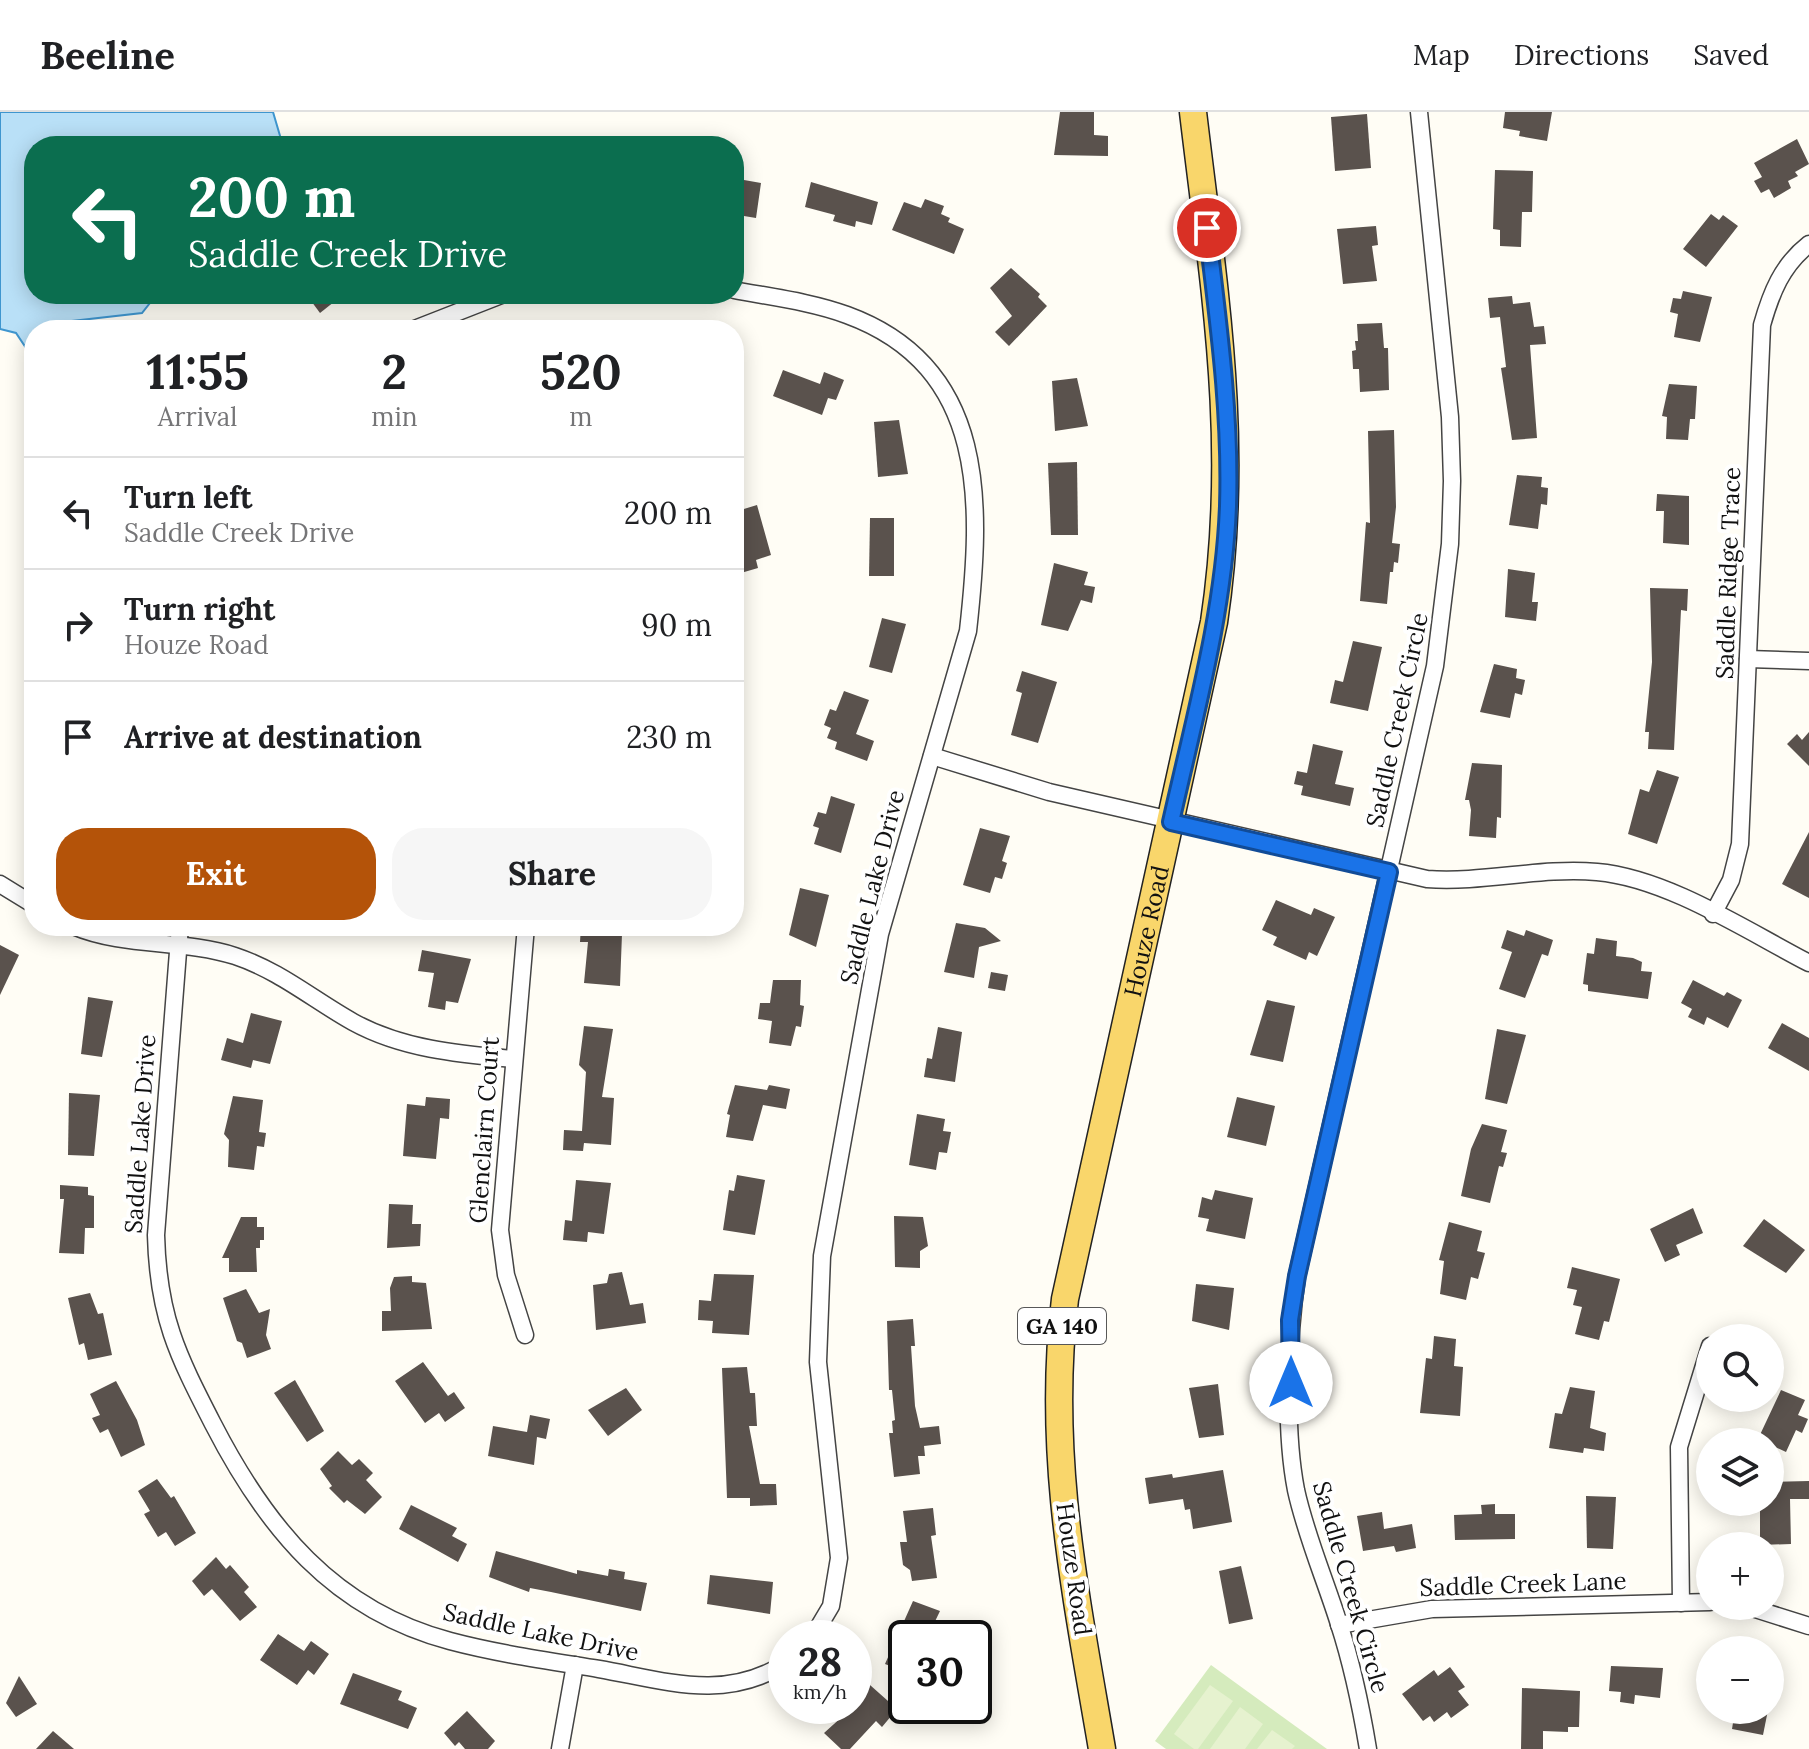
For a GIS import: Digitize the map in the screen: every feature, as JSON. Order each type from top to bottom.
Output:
[{"type":"main road","name":"Houze Road","points":[[1102,1749],[1063,1501],[1056,1420],[1058,1360],[1065,1299],[1214,622],[1228,508],[1225,373],[1193,112]]},
{"type":"street","name":"Saddle Creek Circle","points":[[1368,1749],[1339,1625],[1306,1533],[1295,1487],[1290,1320],[1297,1276],[1435,666],[1450,544],[1450,417],[1419,112]]},
{"type":"street","name":"Saddle Ridge Trace","points":[[1713,914],[1731,880],[1740,844],[1762,325],[1772,290],[1786,267],[1809,244]]},
{"type":"street","name":"Saddle Lake Drive","points":[[744,292],[845,314],[876,327],[906,348],[929,371],[952,404],[967,437],[974,471],[974,581],[962,659],[880,934],[822,1256],[818,1362],[839,1558],[831,1606],[823,1620]]},
{"type":"street","points":[[438,320],[478,304]]},
{"type":"street","points":[[1748,659],[1809,661]]},
{"type":"street","points":[[932,756],[1049,792],[1389,872],[1461,882],[1555,871],[1600,872],[1650,885],[1809,963]]},
{"type":"street","points":[[0,884],[24,899]]},
{"type":"street","points":[[103,936],[226,953],[263,965],[353,1022],[400,1042],[445,1053],[513,1059]]},
{"type":"street","name":"Saddle Lake Drive","points":[[179,936],[156,1235],[157,1282],[176,1351],[238,1472],[262,1511],[293,1548],[329,1580],[370,1607],[409,1627],[450,1641],[716,1688],[768,1674]]},
{"type":"street","name":"Glenclairn Court","points":[[525,936],[500,1230],[506,1275],[525,1335]]},
{"type":"street","points":[[1681,1603],[1679,1447],[1696,1392]]},
{"type":"street","name":"Saddle Creek Lane","points":[[1339,1625],[1432,1609],[1696,1602]]},
{"type":"street","points":[[1784,1616],[1809,1626]]},
{"type":"street","points":[[560,1749],[575,1665]]},
{"type":"green space","points":[[1211,1665],[1327,1749],[1166,1749],[1155,1741]]},
{"type":"green space","points":[[1210,1685],[1233,1701],[1198,1749],[1194,1749],[1174,1734]]},
{"type":"green space","points":[[1240,1707],[1263,1724],[1245,1749],[1210,1749]]},
{"type":"green space","points":[[1272,1730],[1295,1746],[1292,1749],[1257,1749]]},
{"type":"water","points":[[0,112],[273,112],[280,136],[24,136],[24,304],[149,304],[142,313],[81,320],[24,320],[24,345],[16,333],[0,329]]},
{"type":"building","points":[[1060,112],[1094,112],[1094,135],[1108,136],[1108,156],[1054,155]]},
{"type":"building","points":[[1505,112],[1552,112],[1547,141],[1519,136],[1520,131],[1503,128]]},
{"type":"building","points":[[1367,114],[1371,168],[1335,171],[1331,117]]},
{"type":"building","points":[[1797,139],[1809,164],[1795,172],[1798,176],[1788,181],[1791,188],[1774,198],[1769,189],[1761,193],[1754,181],[1762,177],[1754,163]]},
{"type":"building","points":[[1495,170],[1533,171],[1532,212],[1522,212],[1521,247],[1500,246],[1500,230],[1493,229]]},
{"type":"building","points":[[744,180],[761,183],[756,218],[744,216]]},
{"type":"building","points":[[811,182],[878,202],[872,225],[856,221],[855,227],[833,221],[835,215],[805,207]]},
{"type":"building","points":[[925,199],[944,206],[941,214],[950,218],[948,222],[964,229],[954,254],[892,230],[904,202],[921,208]]},
{"type":"building","points":[[1711,214],[1719,220],[1723,215],[1738,226],[1706,267],[1683,249]]},
{"type":"building","points":[[1376,226],[1378,245],[1372,246],[1377,281],[1343,284],[1337,229]]},
{"type":"building","points":[[1011,268],[1040,294],[1038,297],[1047,306],[1009,346],[995,332],[1012,316],[990,288]]},
{"type":"building","points":[[1683,291],[1712,297],[1700,342],[1674,337],[1678,314],[1670,312],[1673,298],[1681,299]]},
{"type":"building","points":[[1512,296],[1513,304],[1530,302],[1534,327],[1544,326],[1546,344],[1530,345],[1537,438],[1512,440],[1501,368],[1506,367],[1500,317],[1490,318],[1488,298]]},
{"type":"building","points":[[313,304],[331,304],[320,313]]},
{"type":"building","points":[[1382,323],[1384,348],[1388,348],[1389,390],[1360,392],[1359,369],[1353,369],[1352,351],[1356,350],[1355,341],[1358,341],[1357,324]]},
{"type":"building","points":[[783,370],[820,384],[824,372],[844,380],[836,400],[828,398],[822,415],[773,396]]},
{"type":"building","points":[[1077,378],[1088,426],[1055,431],[1052,381]]},
{"type":"building","points":[[1669,384],[1697,386],[1695,419],[1690,419],[1688,440],[1666,439],[1667,417],[1662,416]]},
{"type":"building","points":[[899,420],[908,474],[878,477],[874,422]]},
{"type":"building","points":[[1394,430],[1396,507],[1392,543],[1400,544],[1398,563],[1394,562],[1393,572],[1390,572],[1387,604],[1360,601],[1366,522],[1370,523],[1368,431]]},
{"type":"building","points":[[1077,462],[1078,535],[1051,535],[1048,463]]},
{"type":"building","points":[[1517,475],[1542,477],[1541,487],[1548,488],[1547,505],[1541,504],[1538,529],[1509,525]]},
{"type":"building","points":[[1657,494],[1689,496],[1689,545],[1663,543],[1664,511],[1656,511]]},
{"type":"building","points":[[757,505],[771,555],[756,560],[758,568],[744,572],[744,509]]},
{"type":"building","points":[[870,518],[894,518],[894,576],[869,576]]},
{"type":"building","points":[[1054,563],[1088,572],[1084,585],[1095,587],[1092,603],[1081,600],[1068,631],[1041,625]]},
{"type":"building","points":[[1508,569],[1535,573],[1532,602],[1538,602],[1536,621],[1505,617]]},
{"type":"building","points":[[1650,588],[1688,589],[1687,611],[1681,610],[1674,750],[1648,749],[1649,732],[1645,732],[1652,662]]},
{"type":"building","points":[[882,618],[906,624],[892,673],[869,667]]},
{"type":"building","points":[[1353,641],[1382,647],[1368,711],[1330,703],[1335,680],[1343,682]]},
{"type":"building","points":[[1494,664],[1517,669],[1516,678],[1525,680],[1522,695],[1515,693],[1510,718],[1480,712]]},
{"type":"building","points":[[1022,671],[1057,682],[1038,743],[1011,735],[1022,693],[1016,691]]},
{"type":"building","points":[[844,691],[869,700],[856,734],[874,741],[867,761],[835,749],[837,742],[827,738],[831,728],[824,725],[830,709],[836,711]]},
{"type":"building","points":[[1809,732],[1809,766],[1787,744],[1797,734],[1802,740]]},
{"type":"building","points":[[1313,744],[1343,751],[1335,784],[1354,788],[1350,806],[1301,795],[1303,786],[1294,784],[1297,771],[1307,773]]},
{"type":"building","points":[[1472,763],[1502,765],[1501,818],[1497,817],[1496,838],[1469,836],[1471,810],[1469,800],[1465,800]]},
{"type":"building","points":[[1657,770],[1679,777],[1657,844],[1628,834],[1640,789],[1649,792]]},
{"type":"building","points":[[831,796],[855,804],[841,853],[814,844],[819,828],[813,826],[818,812],[826,814]]},
{"type":"building","points":[[980,828],[1010,836],[1002,861],[1007,863],[1002,879],[995,877],[990,893],[963,885]]},
{"type":"building","points":[[1809,832],[1809,898],[1782,884]]},
{"type":"building","points":[[800,888],[829,895],[816,947],[789,935]]},
{"type":"building","points":[[1276,900],[1311,915],[1314,908],[1335,917],[1317,956],[1309,952],[1306,960],[1273,945],[1277,937],[1262,930]]},
{"type":"building","points":[[956,923],[985,928],[1001,941],[979,947],[974,978],[944,972]]},
{"type":"building","points":[[1507,930],[1524,936],[1526,930],[1553,940],[1548,956],[1542,954],[1525,998],[1499,989],[1512,952],[1501,948]]},
{"type":"building","points":[[580,936],[622,936],[620,986],[584,983],[588,942],[580,942]]},
{"type":"building","points":[[1596,938],[1617,941],[1616,956],[1642,962],[1641,971],[1652,972],[1648,999],[1588,991],[1588,985],[1583,984],[1587,953],[1594,954]]},
{"type":"building","points":[[0,945],[19,955],[0,995]]},
{"type":"building","points":[[422,950],[471,959],[458,1003],[446,1001],[445,1010],[428,1007],[434,973],[418,971]]},
{"type":"building","points":[[991,972],[1008,975],[1005,991],[988,988]]},
{"type":"building","points":[[773,980],[801,980],[800,1005],[804,1006],[801,1027],[796,1026],[791,1046],[769,1043],[772,1021],[758,1019],[760,1003],[770,1003]]},
{"type":"building","points":[[1693,980],[1724,996],[1727,992],[1742,1000],[1728,1028],[1707,1017],[1704,1025],[1688,1017],[1692,1009],[1681,1003]]},
{"type":"building","points":[[88,997],[113,1001],[102,1057],[81,1054]]},
{"type":"building","points":[[1267,1000],[1295,1006],[1283,1062],[1250,1055]]},
{"type":"building","points":[[251,1013],[282,1021],[270,1064],[253,1060],[251,1068],[221,1060],[227,1038],[243,1043]]},
{"type":"building","points":[[1782,1023],[1809,1038],[1809,1071],[1768,1048]]},
{"type":"building","points":[[584,1026],[613,1029],[602,1097],[614,1098],[611,1145],[584,1143],[583,1151],[563,1150],[564,1130],[582,1131],[586,1072],[579,1065]]},
{"type":"building","points":[[938,1027],[962,1032],[955,1082],[924,1077],[927,1058],[932,1059]]},
{"type":"building","points":[[1497,1029],[1526,1035],[1507,1104],[1485,1099]]},
{"type":"building","points":[[735,1085],[767,1090],[769,1085],[790,1089],[786,1109],[763,1105],[753,1141],[726,1137],[730,1115],[727,1114]]},
{"type":"building","points":[[69,1093],[100,1095],[94,1156],[68,1155]]},
{"type":"building","points":[[233,1096],[263,1100],[259,1132],[266,1133],[264,1147],[257,1146],[254,1170],[228,1167],[229,1140],[224,1134]]},
{"type":"building","points":[[426,1097],[450,1099],[449,1119],[440,1118],[436,1159],[403,1156],[407,1104],[425,1106]]},
{"type":"building","points":[[1237,1097],[1275,1106],[1266,1146],[1227,1137]]},
{"type":"building","points":[[917,1114],[945,1119],[943,1131],[951,1132],[947,1153],[939,1152],[936,1170],[909,1165]]},
{"type":"building","points":[[1482,1124],[1507,1130],[1501,1152],[1507,1153],[1503,1167],[1499,1166],[1490,1203],[1461,1196],[1471,1149]]},
{"type":"building","points":[[737,1175],[765,1180],[755,1235],[723,1230],[729,1190],[734,1191]]},
{"type":"building","points":[[576,1180],[611,1183],[604,1234],[588,1232],[587,1242],[563,1240],[565,1220],[572,1221]]},
{"type":"building","points":[[60,1185],[88,1187],[88,1195],[94,1196],[94,1228],[85,1228],[84,1254],[59,1253],[64,1199],[60,1199]]},
{"type":"building","points":[[1215,1190],[1253,1198],[1245,1239],[1206,1231],[1209,1219],[1198,1217],[1202,1197],[1212,1200]]},
{"type":"building","points":[[389,1204],[413,1205],[412,1224],[421,1224],[420,1246],[387,1248]]},
{"type":"building","points":[[1693,1208],[1703,1233],[1676,1245],[1680,1255],[1665,1262],[1650,1229]]},
{"type":"building","points":[[894,1216],[923,1217],[928,1246],[920,1251],[920,1268],[895,1267]]},
{"type":"building","points":[[241,1217],[257,1217],[257,1227],[264,1227],[264,1240],[260,1240],[260,1248],[256,1248],[257,1272],[229,1272],[229,1258],[222,1258]]},
{"type":"building","points":[[1764,1219],[1805,1250],[1786,1273],[1743,1246]]},
{"type":"building","points":[[1449,1222],[1482,1231],[1477,1251],[1485,1253],[1478,1279],[1471,1277],[1466,1300],[1440,1294],[1444,1261],[1439,1260]]},
{"type":"building","points":[[1572,1267],[1620,1279],[1609,1322],[1604,1321],[1599,1340],[1575,1334],[1582,1307],[1573,1305],[1577,1290],[1567,1288]]},
{"type":"building","points":[[622,1272],[630,1305],[643,1303],[646,1323],[596,1330],[593,1285],[607,1283],[609,1274]]},
{"type":"building","points":[[714,1274],[754,1275],[749,1335],[712,1333],[713,1321],[698,1320],[699,1300],[711,1301]]},
{"type":"building","points":[[412,1276],[412,1282],[426,1283],[432,1329],[382,1331],[382,1311],[391,1311],[390,1288],[394,1277]]},
{"type":"building","points":[[1196,1284],[1234,1288],[1229,1330],[1192,1321]]},
{"type":"building","points":[[246,1289],[259,1313],[270,1309],[266,1335],[271,1349],[247,1358],[242,1343],[237,1341],[223,1298]]},
{"type":"building","points":[[90,1293],[98,1314],[103,1313],[112,1355],[88,1360],[84,1343],[79,1345],[68,1298]]},
{"type":"building","points":[[913,1319],[915,1346],[911,1346],[915,1406],[920,1428],[939,1426],[941,1444],[924,1446],[925,1456],[918,1456],[920,1474],[894,1477],[889,1433],[893,1433],[892,1421],[895,1420],[892,1390],[889,1390],[887,1321]]},
{"type":"building","points":[[1434,1336],[1456,1339],[1454,1366],[1463,1367],[1460,1416],[1420,1413],[1426,1358],[1432,1359]]},
{"type":"building","points":[[423,1362],[448,1396],[454,1392],[465,1408],[445,1422],[439,1413],[425,1423],[395,1381]]},
{"type":"building","points":[[747,1367],[750,1393],[755,1393],[757,1426],[749,1426],[760,1484],[776,1484],[777,1505],[750,1506],[750,1498],[727,1498],[722,1368]]},
{"type":"building","points":[[295,1380],[324,1431],[307,1442],[274,1393]]},
{"type":"building","points":[[116,1381],[137,1420],[145,1445],[121,1457],[108,1429],[100,1433],[92,1418],[100,1415],[90,1394]]},
{"type":"building","points":[[1218,1384],[1224,1435],[1199,1438],[1189,1388]]},
{"type":"building","points":[[1570,1387],[1595,1391],[1590,1428],[1606,1433],[1604,1451],[1584,1448],[1583,1453],[1549,1448],[1555,1413],[1562,1414]]},
{"type":"building","points":[[626,1388],[642,1410],[608,1436],[588,1410]]},
{"type":"building","points":[[1784,1391],[1805,1400],[1798,1415],[1808,1419],[1802,1433],[1796,1430],[1786,1452],[1784,1428],[1763,1428],[1771,1412],[1784,1412]]},
{"type":"building","points":[[530,1415],[550,1419],[546,1439],[537,1437],[534,1465],[488,1456],[493,1426],[527,1432]]},
{"type":"building","points":[[338,1451],[352,1465],[359,1459],[373,1473],[366,1480],[382,1497],[365,1514],[347,1500],[344,1503],[329,1488],[332,1486],[320,1469]]},
{"type":"building","points":[[1223,1470],[1232,1522],[1193,1529],[1190,1509],[1185,1510],[1183,1499],[1149,1504],[1145,1478],[1172,1474],[1173,1478]]},
{"type":"building","points":[[157,1479],[171,1498],[174,1496],[196,1533],[175,1546],[166,1532],[158,1537],[144,1514],[150,1511],[138,1491]]},
{"type":"building","points":[[1809,1481],[1809,1499],[1790,1499],[1791,1544],[1784,1544],[1784,1532],[1760,1532],[1760,1516],[1784,1516],[1784,1482]]},
{"type":"building","points":[[1586,1496],[1616,1497],[1613,1549],[1587,1548]]},
{"type":"building","points":[[1495,1504],[1495,1514],[1515,1514],[1515,1539],[1455,1540],[1454,1515],[1482,1514],[1481,1505]]},
{"type":"building","points":[[411,1505],[457,1528],[452,1536],[467,1544],[458,1562],[399,1529]]},
{"type":"building","points":[[933,1508],[936,1535],[931,1536],[937,1578],[912,1581],[910,1570],[903,1565],[900,1542],[907,1542],[903,1511]]},
{"type":"building","points":[[1382,1512],[1384,1529],[1412,1524],[1416,1548],[1396,1552],[1394,1546],[1363,1551],[1357,1516]]},
{"type":"building","points":[[496,1551],[577,1574],[577,1570],[608,1576],[609,1569],[625,1572],[624,1579],[647,1583],[641,1611],[530,1588],[529,1592],[489,1577]]},
{"type":"building","points":[[216,1557],[226,1569],[230,1565],[249,1587],[244,1592],[257,1607],[240,1621],[212,1589],[204,1596],[192,1581]]},
{"type":"building","points":[[1241,1566],[1253,1619],[1229,1624],[1219,1571]]},
{"type":"building","points":[[710,1575],[773,1582],[770,1614],[707,1604]]},
{"type":"building","points":[[913,1601],[940,1611],[936,1620],[905,1620]]},
{"type":"building","points":[[278,1634],[304,1651],[311,1641],[329,1654],[314,1675],[308,1670],[297,1685],[260,1660]]},
{"type":"building","points":[[1611,1666],[1663,1668],[1660,1698],[1635,1695],[1634,1704],[1620,1702],[1621,1692],[1609,1691]]},
{"type":"building","points":[[1450,1667],[1465,1687],[1458,1691],[1469,1705],[1451,1718],[1447,1712],[1434,1722],[1430,1716],[1423,1721],[1402,1694],[1434,1670],[1438,1676]]},
{"type":"building","points":[[353,1673],[402,1691],[398,1700],[417,1708],[408,1729],[340,1704]]},
{"type":"building","points":[[19,1676],[37,1704],[16,1717],[6,1703]]},
{"type":"building","points":[[872,1687],[888,1701],[888,1720],[882,1727],[876,1721],[850,1749],[841,1749],[824,1733],[834,1724],[872,1724]]},
{"type":"building","points":[[1522,1688],[1580,1691],[1579,1727],[1568,1727],[1568,1732],[1543,1731],[1543,1749],[1521,1749]]},
{"type":"building","points":[[467,1711],[495,1741],[488,1749],[465,1749],[459,1742],[455,1746],[444,1733]]},
{"type":"building","points":[[1733,1724],[1765,1724],[1763,1735],[1732,1729]]},
{"type":"building","points":[[53,1731],[74,1749],[36,1749]]},
{"type":"route","points":[[1207,228],[1225,373],[1228,508],[1214,622],[1171,822],[1389,872],[1297,1276],[1290,1320],[1291,1383]]}]
